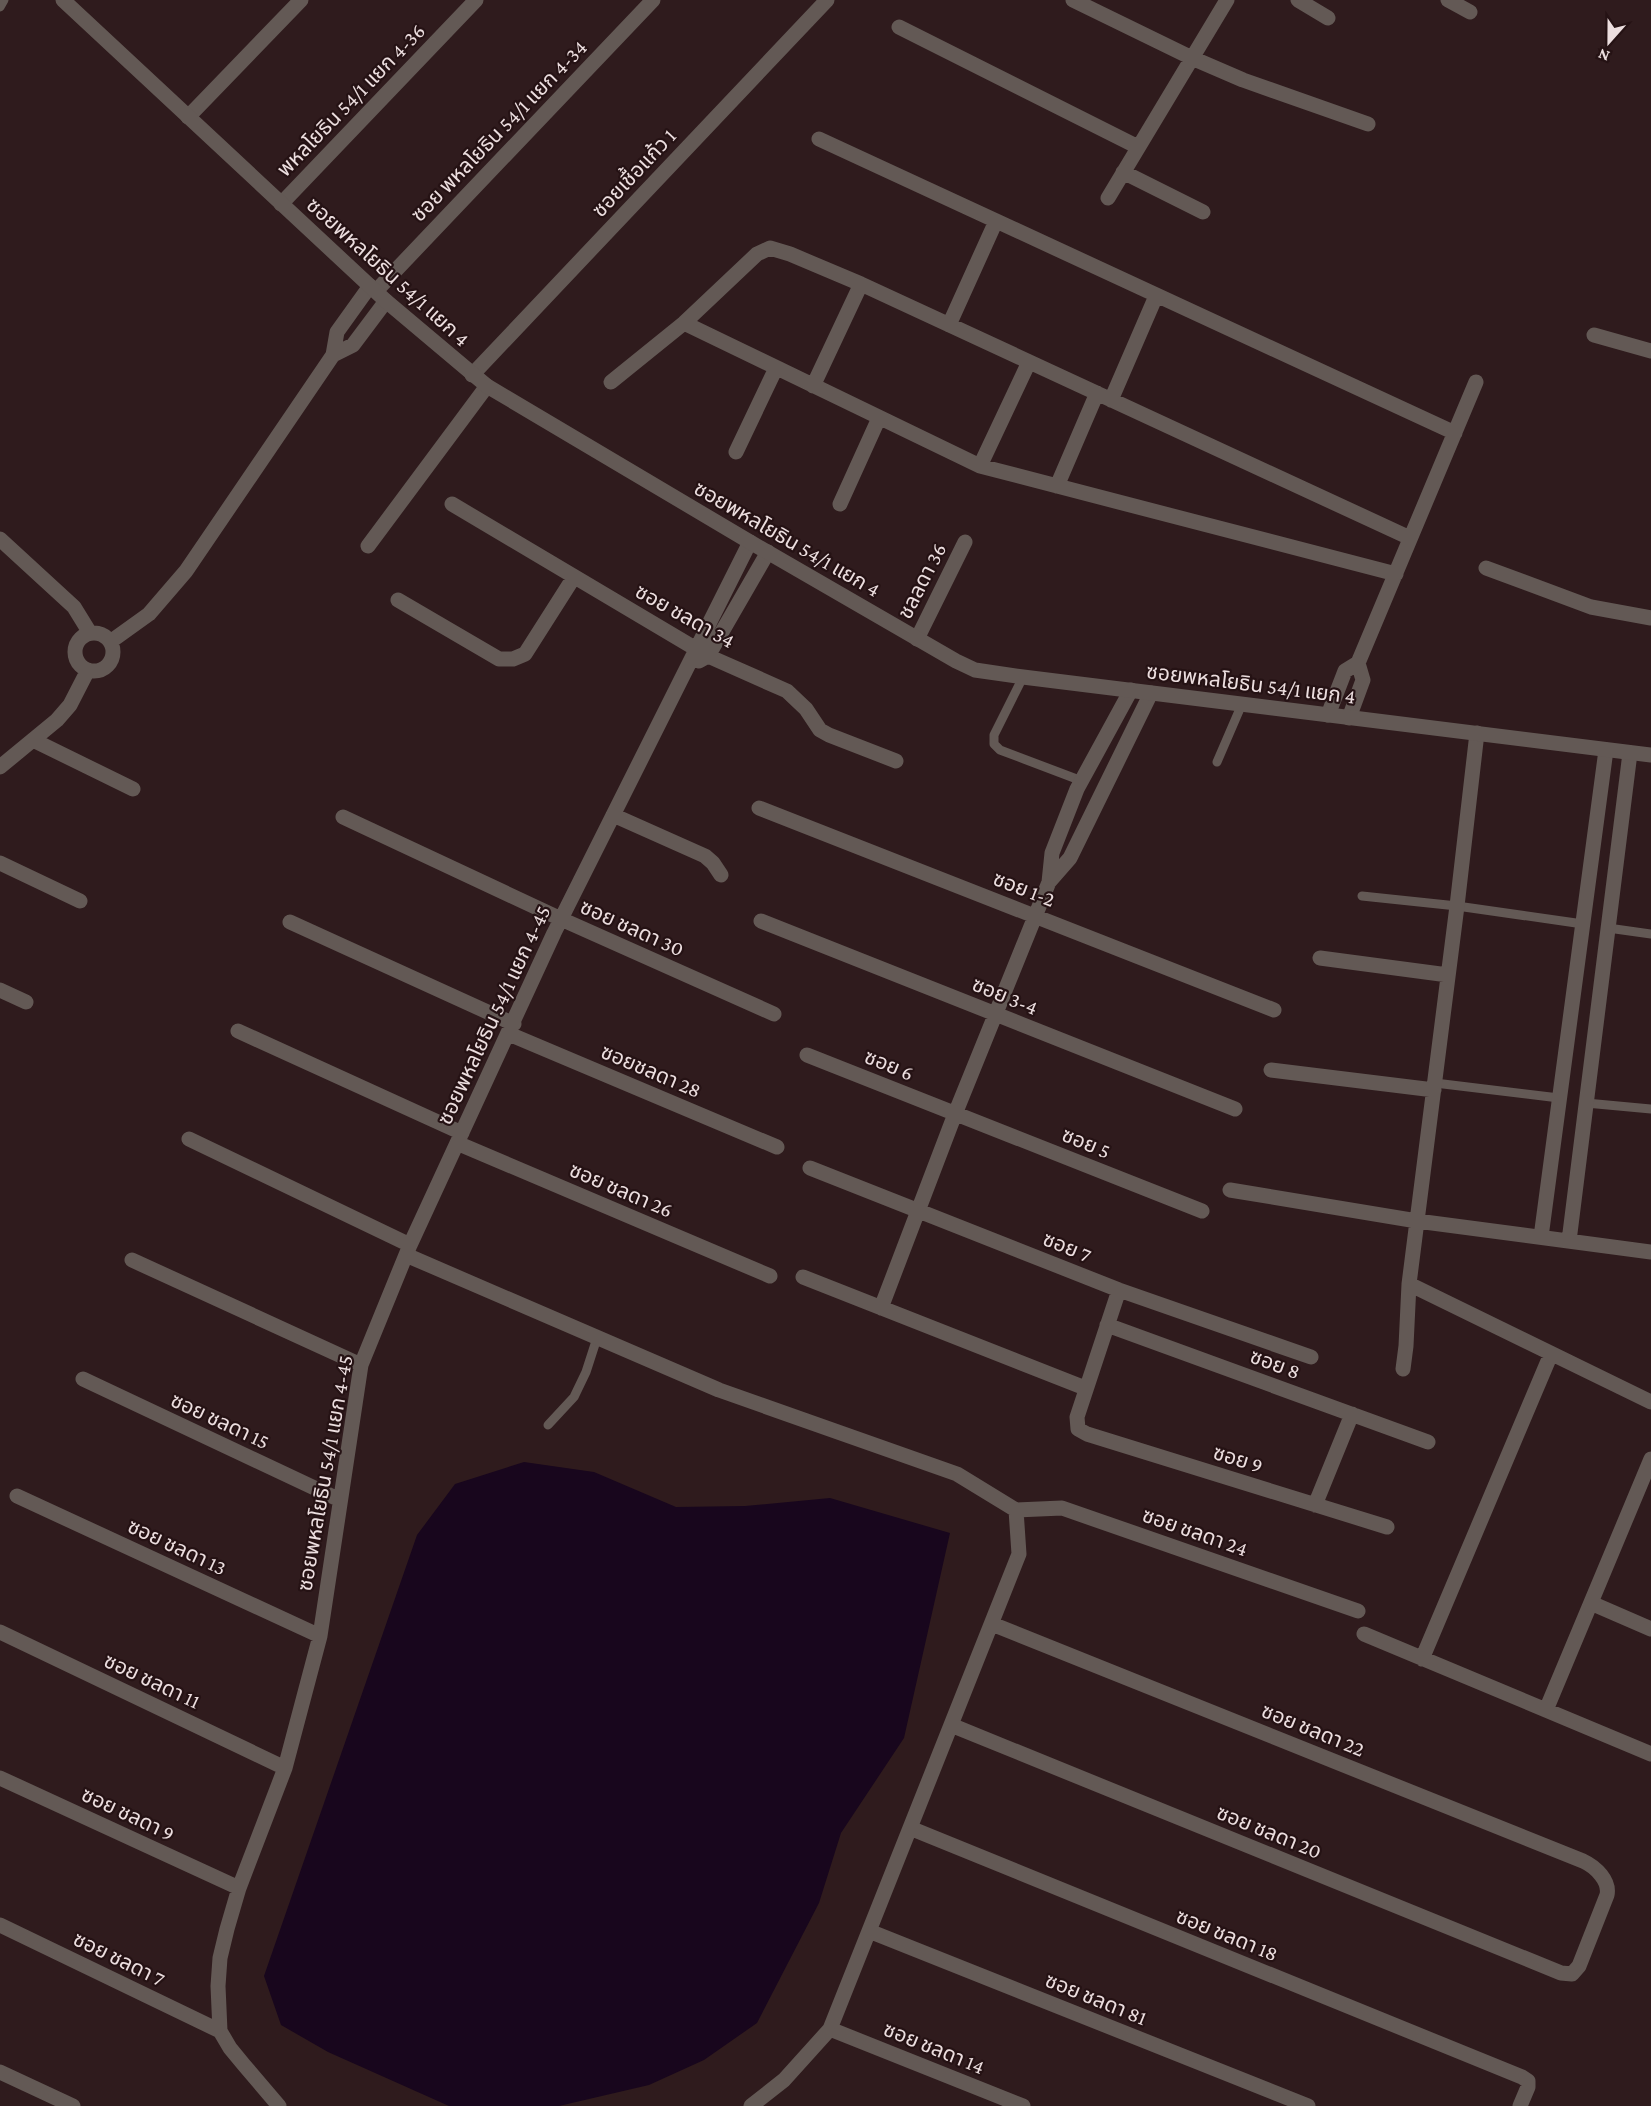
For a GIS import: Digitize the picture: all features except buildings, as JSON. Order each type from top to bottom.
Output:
[{"type":"street","name":"ซอยพหลโยธิน 54/1 แยก 4","points":[[63,0],[377,293],[472,375],[750,542],[975,670],[1651,756]]},
{"type":"street","points":[[188,117],[301,0]]},
{"type":"street","name":"พหลโยธิน 54/1 แยก 4-36","points":[[281,204],[476,0]]},
{"type":"street","name":"ซอย พหลโยธิน 54/1 แยก 4-34","points":[[377,293],[653,0]]},
{"type":"street","name":"ซอยเชื้อแก้ว 1","points":[[472,375],[827,0]]},
{"type":"street","points":[[1073,0],[1192,58],[1243,80],[1368,124]]},
{"type":"street","points":[[1108,198],[1227,0]]},
{"type":"street","points":[[1298,0],[1328,18]]},
{"type":"street","points":[[1449,0],[1470,12]]},
{"type":"street","points":[[899,27],[1138,147]]},
{"type":"street","points":[[819,139],[1455,434]]},
{"type":"street","points":[[1123,172],[1203,212]]},
{"type":"street","points":[[949,325],[996,221]]},
{"type":"street","points":[[611,382],[684,323],[757,254],[770,248],[861,284],[1410,538]]},
{"type":"street","points":[[813,386],[861,284]]},
{"type":"street","points":[[333,355],[353,345],[377,293]]},
{"type":"street","points":[[110,642],[149,614],[186,572],[333,355],[337,332],[377,293]]},
{"type":"street","points":[[1111,400],[1156,296]]},
{"type":"street","points":[[684,323],[980,466],[1396,574]]},
{"type":"street","points":[[1594,335],[1651,351]]},
{"type":"street","points":[[980,466],[1029,362]]},
{"type":"street","points":[[736,452],[776,368]]},
{"type":"street","points":[[1328,715],[1345,671],[1358,663],[1476,382]]},
{"type":"street","points":[[368,546],[487,386]]},
{"type":"street","points":[[1057,486],[1097,393]]},
{"type":"street","points":[[840,504],[879,418]]},
{"type":"street","name":"ซอย ชลดา 34","points":[[452,504],[702,652],[787,691],[806,709],[820,730],[896,761]]},
{"type":"street","points":[[702,652],[750,542]]},
{"type":"street","name":"ชลลดา 36","points":[[917,639],[965,542]]},
{"type":"street","points":[[2,546],[74,607],[90,633]]},
{"type":"street","points":[[702,652],[768,552]]},
{"type":"street","points":[[1486,568],[1591,607],[1651,618]]},
{"type":"street","points":[[398,600],[499,659],[513,659],[525,654],[574,577]]},
{"type":"street","points":[[90,633],[105,636],[110,642],[113,655],[107,666],[95,672],[78,663],[74,651],[79,639],[90,633]]},
{"type":"street","name":"ซอยพหลโยธิน 54/1 แยก 4-45","points":[[220,2031],[218,1986],[220,1958],[227,1929],[239,1888],[285,1768],[320,1636],[361,1365],[408,1250],[561,919],[689,666],[702,652]]},
{"type":"street","points":[[1349,718],[1363,680],[1358,663]]},
{"type":"street","points":[[0,767],[57,720],[70,705],[88,670]]},
{"type":"street","points":[[881,1308],[955,1114],[1049,882],[1052,853],[1082,781],[1131,690]]},
{"type":"street","points":[[1049,882],[1070,858],[1151,693]]},
{"type":"street","points":[[1403,1369],[1409,1284],[1477,733]]},
{"type":"street","points":[[33,740],[133,789]]},
{"type":"street","points":[[1541,1237],[1606,750]]},
{"type":"street","points":[[1569,1241],[1630,753]]},
{"type":"street","points":[[1599,804],[1623,808]]},
{"type":"street","name":"ซอย 1-2","points":[[759,808],[1274,1010]]},
{"type":"street","points":[[613,815],[705,856],[721,875]]},
{"type":"street","name":"ซอย ชลดา 30","points":[[344,817],[561,919],[774,1014]]},
{"type":"street","points":[[0,863],[80,901]]},
{"type":"street","name":"ซอย 3-4","points":[[760,921],[1235,1109]]},
{"type":"street","name":"ซอยชลดา 28","points":[[290,922],[511,1029],[777,1147]]},
{"type":"street","points":[[1320,958],[1448,975]]},
{"type":"street","points":[[0,990],[26,1002]]},
{"type":"street","points":[[1572,1002],[1598,1006]]},
{"type":"street","name":"ซอย ชลดา 26","points":[[238,1031],[459,1138],[770,1276]]},
{"type":"street","name":"ซอย 6","points":[[807,1055],[955,1114]]},
{"type":"street","points":[[1271,1070],[1434,1086]]},
{"type":"street","name":"ซอย 5","points":[[955,1114],[1202,1211]]},
{"type":"street","points":[[189,1139],[408,1250],[597,1338],[718,1390],[957,1474],[1017,1510],[1019,1554],[830,2029],[784,2080],[751,2106]]},
{"type":"street","name":"ซอย 7","points":[[810,1168],[1119,1290],[1311,1357]]},
{"type":"street","points":[[1230,1190],[1417,1221],[1651,1252]]},
{"type":"street","points":[[132,1260],[361,1365]]},
{"type":"street","points":[[803,1277],[1085,1388],[1119,1290]]},
{"type":"street","points":[[1409,1284],[1651,1402]]},
{"type":"street","name":"ซอย 8","points":[[1107,1324],[1428,1442]]},
{"type":"street","points":[[1422,1659],[1551,1354]]},
{"type":"street","name":"ซอย ชลดา 15","points":[[83,1379],[340,1500]]},
{"type":"street","name":"ซอย 9","points":[[1085,1388],[1077,1417],[1078,1429],[1087,1434],[1387,1527]]},
{"type":"street","points":[[1315,1505],[1352,1414]]},
{"type":"street","points":[[1546,1710],[1651,1459]]},
{"type":"street","name":"ซอย ชลดา 13","points":[[17,1496],[320,1636]]},
{"type":"street","name":"ซอย ชลดา 24","points":[[1017,1510],[1062,1508],[1358,1611]]},
{"type":"street","points":[[1591,1603],[1651,1629]]},
{"type":"street","name":"ซอย ชลดา 22","points":[[992,1624],[1583,1861],[1596,1869],[1608,1888],[1578,1966],[1572,1974]]},
{"type":"street","name":"ซอย ชลดา 11","points":[[0,1632],[285,1768]]},
{"type":"street","points":[[1364,1634],[1651,1754]]},
{"type":"street","name":"ซอย ชลดา 20","points":[[951,1725],[1561,1973],[1572,1974]]},
{"type":"street","name":"ซอย ชลดา 9","points":[[0,1778],[239,1888]]},
{"type":"street","name":"ซอย ชลดา 18","points":[[910,1828],[1501,2068],[1528,2081],[1528,2087],[1520,2106]]},
{"type":"street","name":"ซอย ชลดา 7","points":[[0,1925],[220,2031]]},
{"type":"street","name":"ซอย ชลดา 81","points":[[869,1931],[1308,2106]]},
{"type":"street","name":"ซอย ชลดา 14","points":[[830,2029],[1023,2106]]},
{"type":"street","points":[[220,2031],[230,2048],[279,2106]]},
{"type":"street","points":[[0,2072],[73,2106]]},
{"type":"lane","points":[[0,7],[4,0]]},
{"type":"lane","points":[[1023,677],[994,735],[994,744],[1000,750],[1082,781]]},
{"type":"lane","points":[[1217,762],[1242,704]]},
{"type":"lane","points":[[1362,896],[1457,906],[1583,924]]},
{"type":"lane","points":[[1608,928],[1651,934]]},
{"type":"lane","points":[[1434,1086],[1559,1098]]},
{"type":"lane","points":[[1586,1102],[1651,1110]]},
{"type":"lane","points":[[548,1425],[574,1396],[586,1372],[597,1338]]},
{"type":"shaded area","points":[[524,1462],[594,1472],[676,1507],[745,1506],[830,1498],[950,1533],[904,1738],[841,1833],[819,1903],[757,2023],[704,2060],[649,2085],[559,2106],[449,2106],[328,2052],[281,2025],[264,1976],[417,1535],[455,1484]]}]
